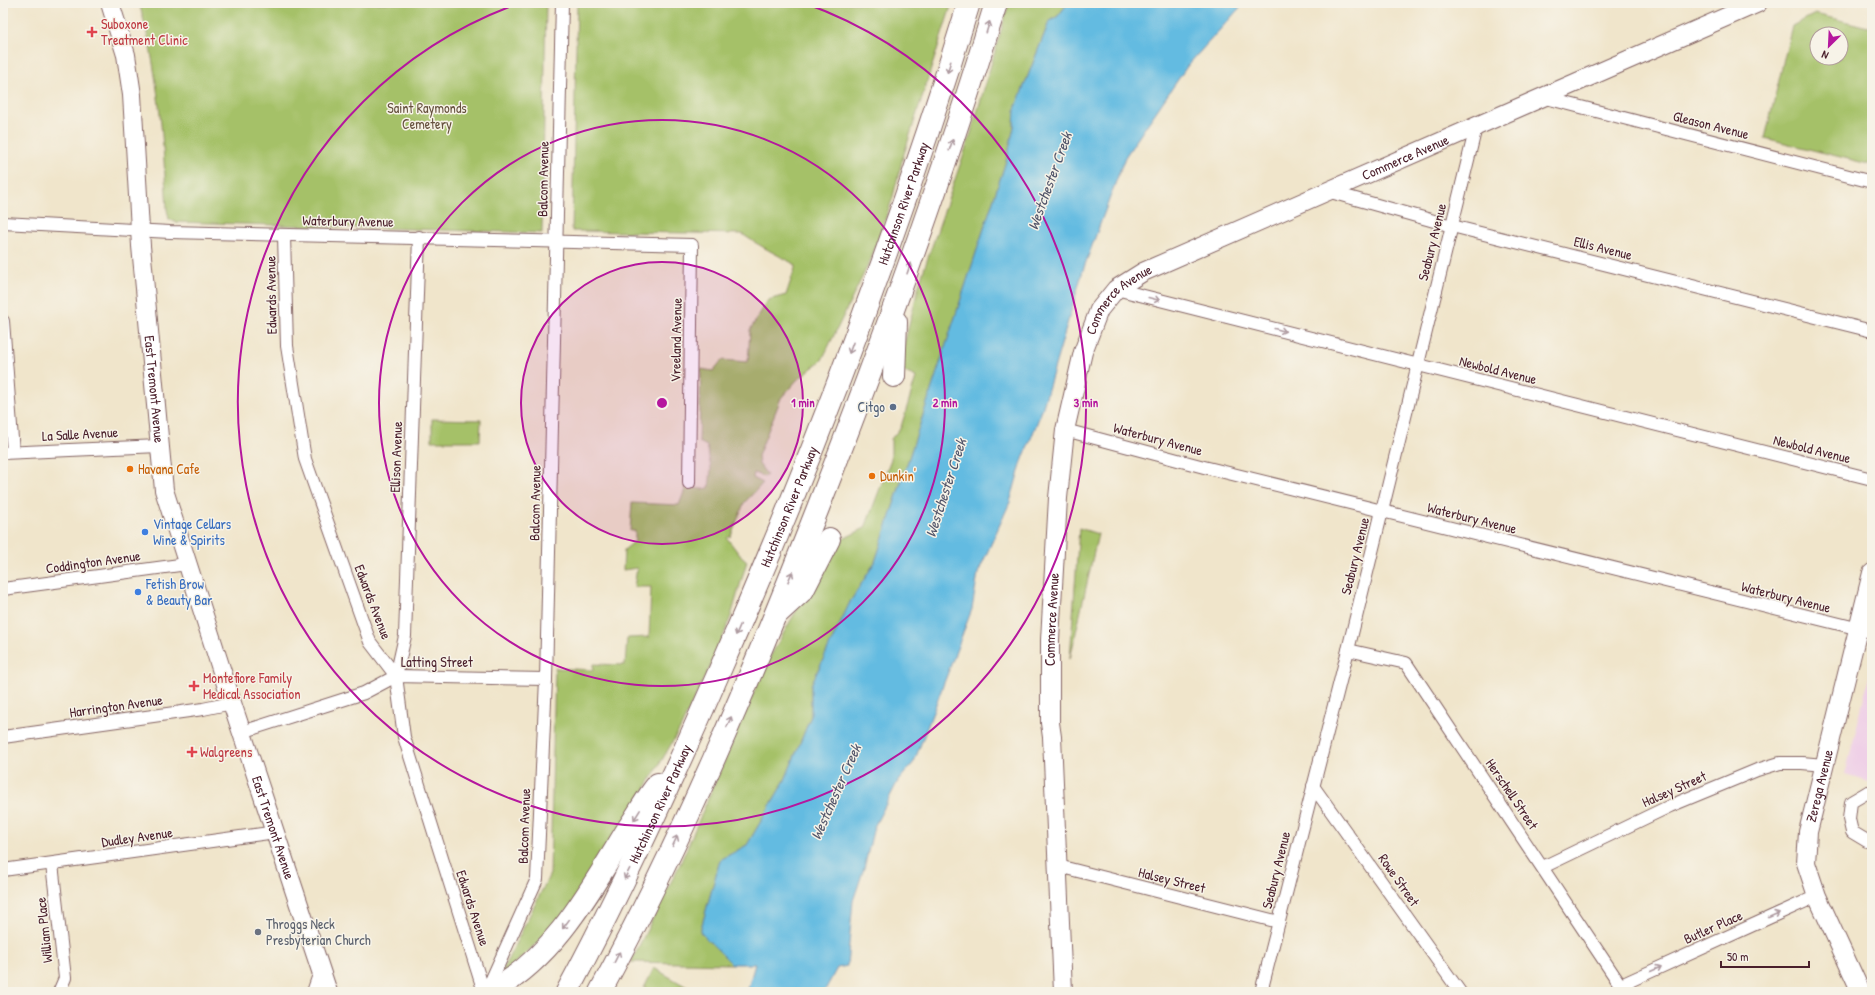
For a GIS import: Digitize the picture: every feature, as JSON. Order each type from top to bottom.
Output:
[{"type":"highway","points":[[955,47],[962,3]]},
{"type":"highway","name":"Hutchinson River Parkway","points":[[567,992],[633,862],[685,750],[753,594],[828,412],[886,255],[969,3]]},
{"type":"highway","name":"Hutchinson River Parkway","points":[[600,992],[675,841],[715,754],[774,617],[896,305],[945,163],[996,3]]},
{"type":"highway","points":[[829,365],[847,320],[886,255]]},
{"type":"highway","points":[[894,376],[896,305]]},
{"type":"highway","points":[[774,617],[803,590],[829,539]]},
{"type":"highway","points":[[753,594],[758,547]]},
{"type":"highway","points":[[490,992],[505,984],[527,967],[560,932],[653,790],[685,750]]},
{"type":"main road","name":"East Tremont Avenue","points":[[110,3],[124,45],[130,75],[134,112],[140,230],[159,446],[165,494],[232,703],[328,992]]},
{"type":"main road","name":"Commerce Avenue","points":[[1063,992],[1052,737],[1050,724],[1050,640],[1058,498],[1066,430],[1083,352],[1099,310],[1116,289],[1143,272],[1758,3]]},
{"type":"main road","name":"Zerega Avenue","points":[[1861,992],[1817,896],[1806,863],[1808,832],[1824,765],[1865,631],[1872,573]]},
{"type":"street","name":"Balcom Avenue","points":[[485,992],[537,879],[546,679],[562,3]]},
{"type":"street","name":"Gleason Avenue","points":[[1542,97],[1872,182]]},
{"type":"street","name":"Seabury Avenue","points":[[1261,992],[1348,650],[1476,127]]},
{"type":"street","name":"Ellis Avenue","points":[[1327,191],[1452,226],[1872,331]]},
{"type":"street","name":"Waterbury Avenue","points":[[3,223],[284,235],[419,237],[692,245]]},
{"type":"street","name":"Edwards Avenue","points":[[284,235],[287,346],[305,459],[370,642],[396,676],[404,737],[485,992]]},
{"type":"street","name":"Ellison Avenue","points":[[396,676],[405,636],[419,237]]},
{"type":"street","name":"Vreeland Avenue","points":[[690,483],[692,245]]},
{"type":"street","name":"Newbold Avenue","points":[[1116,289],[1872,479]]},
{"type":"street","points":[[3,321],[8,453]]},
{"type":"street","name":"Waterbury Avenue","points":[[1066,430],[1381,511],[1865,631]]},
{"type":"street","name":"La Salle Avenue","points":[[8,453],[159,446]]},
{"type":"street","name":"Coddington Avenue","points":[[3,589],[187,564]]},
{"type":"street","name":"Herschell Street","points":[[1348,650],[1406,663],[1623,988]]},
{"type":"street","name":"Latting Street","points":[[242,732],[364,693],[396,676],[546,679]]},
{"type":"street","name":"Harrington Avenue","points":[[3,737],[203,709],[232,703]]},
{"type":"street","name":"Halsey Street","points":[[1543,867],[1670,806],[1757,770],[1780,763],[1824,765]]},
{"type":"street","name":"Rowe Street","points":[[1313,786],[1460,992]]},
{"type":"street","points":[[1872,794],[1868,792],[1851,802],[1849,819],[1852,832],[1867,841],[1872,841]]},
{"type":"street","name":"Dudley Avenue","points":[[3,870],[276,832]]},
{"type":"street","name":"William Place","points":[[52,864],[65,978],[59,992]]},
{"type":"street","name":"Halsey Street","points":[[1058,866],[1279,922]]},
{"type":"street","name":"Butler Place","points":[[1623,988],[1817,896]]},
{"type":"street","points":[[475,963],[496,967]]},
{"type":"street","points":[[313,992],[321,969]]},
{"type":"shaded area","points":[[1872,665],[1872,783],[1845,775]]},
{"type":"green space","name":"Saint Raymonds Cemetery","points":[[139,3],[546,3],[542,233],[175,222],[169,219],[156,79],[146,28]]},
{"type":"green space","points":[[577,3],[952,3],[903,157],[892,200],[871,259],[822,360],[797,380],[781,398],[758,456],[759,464],[767,475],[764,477],[754,473],[753,478],[763,483],[744,503],[731,536],[727,538],[739,554],[747,561],[731,616],[719,647],[680,729],[572,909],[497,981],[550,874],[555,668],[593,670],[593,664],[625,665],[627,638],[649,637],[651,587],[634,587],[637,568],[623,570],[624,550],[635,541],[635,531],[630,531],[632,503],[679,505],[686,487],[702,489],[709,488],[711,469],[707,446],[699,442],[701,369],[713,371],[722,360],[748,362],[750,330],[768,300],[786,295],[796,265],[742,234],[572,231]]},
{"type":"green space","points":[[1009,3],[1068,3],[1058,16],[1049,22],[1015,109],[1014,127],[1007,158],[875,562],[850,602],[811,685],[811,716],[785,780],[747,845],[720,860],[700,932],[732,964],[631,962],[680,864],[767,662],[830,552],[839,541],[865,528],[891,459],[891,439],[901,427],[916,377],[898,369],[920,281],[972,130]]},
{"type":"green space","points":[[1815,14],[1872,28],[1872,165],[1765,138],[1792,26]]},
{"type":"green space","points":[[432,419],[481,420],[480,441],[432,441]]},
{"type":"green space","points":[[1079,528],[1098,534],[1070,659]]},
{"type":"green space","points":[[654,968],[692,990],[691,992],[652,992],[644,988]]},
{"type":"water","name":"Westchester Creek","points":[[1068,3],[1244,3],[1188,65],[1125,157],[1083,270],[1042,410],[1021,464],[1010,502],[978,573],[972,609],[914,762],[898,781],[874,827],[864,868],[853,901],[847,966],[837,968],[824,992],[747,992],[755,964],[732,964],[700,932],[720,860],[747,845],[785,780],[811,716],[811,685],[850,602],[875,562],[1007,158],[1014,127],[1015,109],[1049,22],[1058,16]]},
{"type":"place","name":"Suboxone Treatment Clinic","points":[[92,32]]},
{"type":"place","name":"Citgo","points":[[893,407]]},
{"type":"place","name":"Havana Cafe","points":[[130,469]]},
{"type":"place","name":"Dunkin'","points":[[872,476]]},
{"type":"place","name":"Vintage Cellars Wine & Spirits","points":[[145,532]]},
{"type":"place","name":"Fetish Brow & Beauty Bar","points":[[138,592]]},
{"type":"place","name":"Montefiore Family Medical Association","points":[[194,686]]},
{"type":"place","name":"Walgreens","points":[[192,752]]},
{"type":"place","name":"Throggs Neck Presbyterian Church","points":[[258,932]]}]
